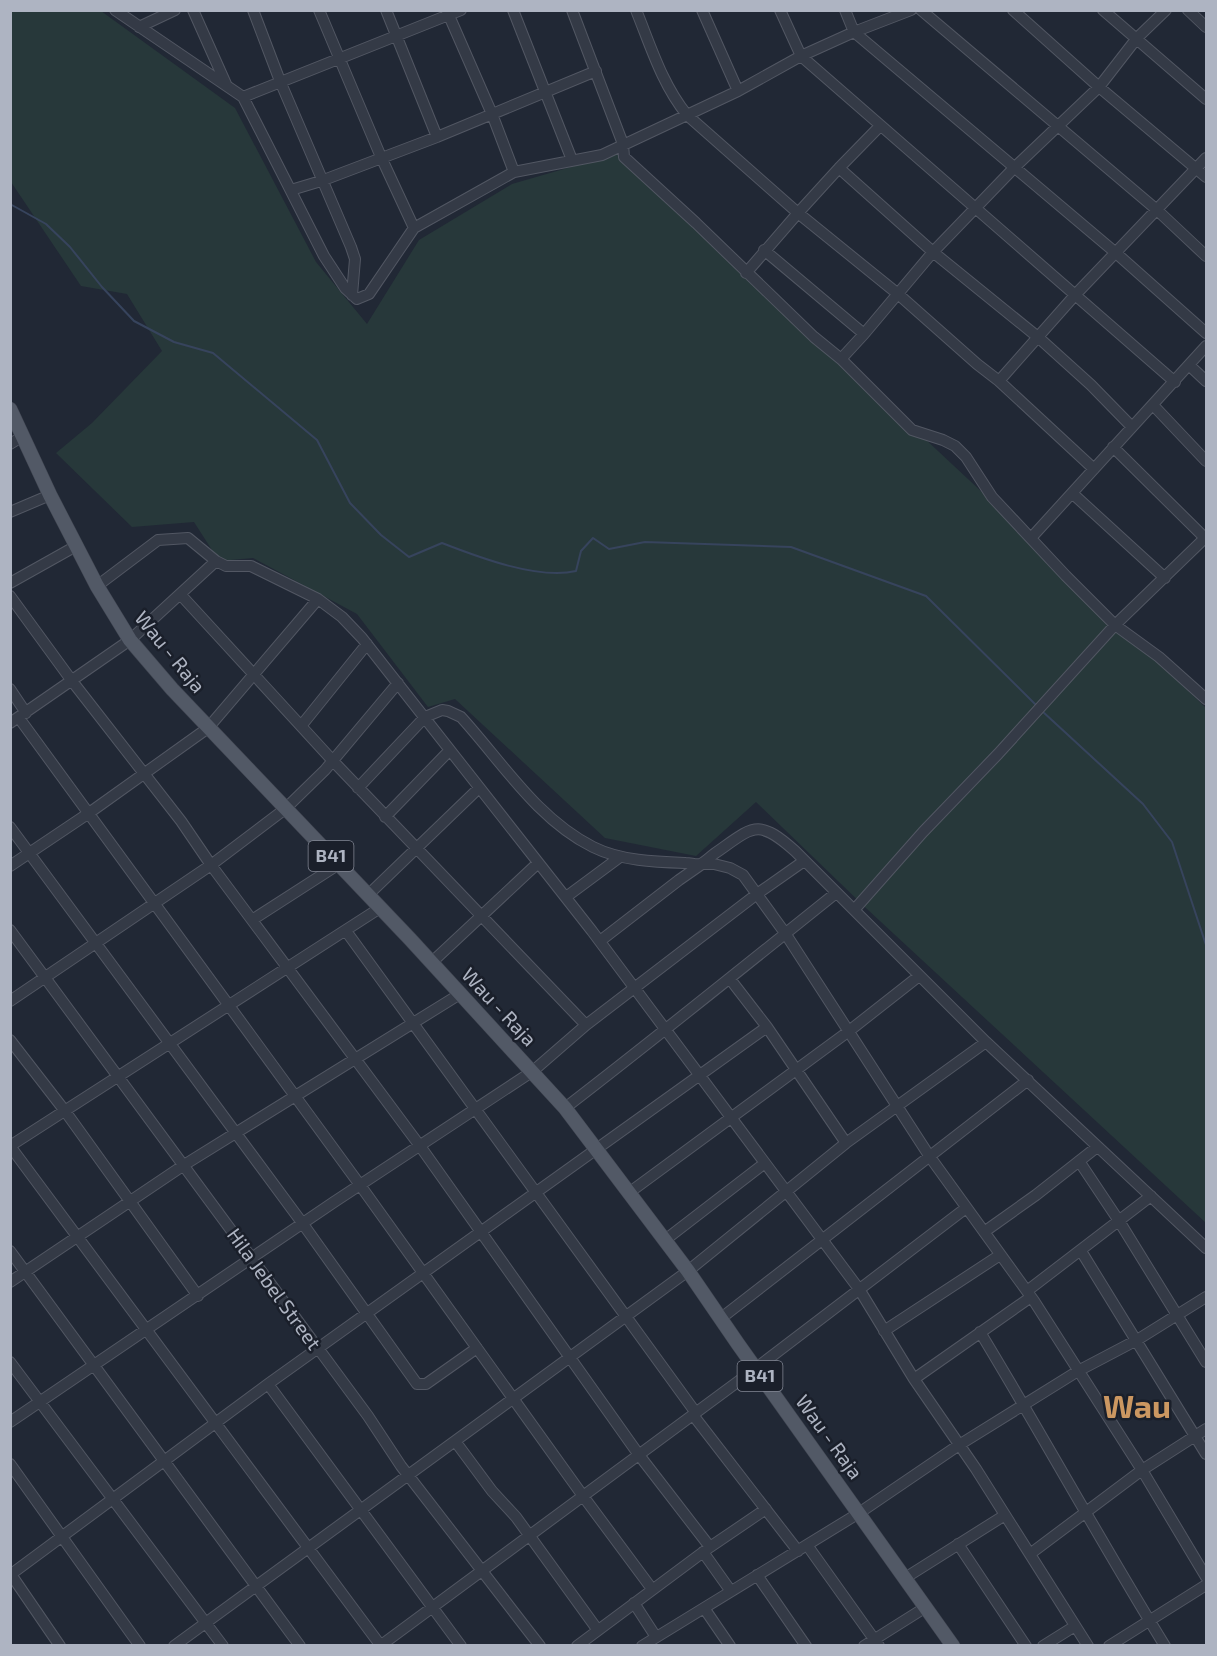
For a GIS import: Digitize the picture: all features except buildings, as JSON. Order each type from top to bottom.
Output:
[{"type":"main road","name":"Wau - Raja","points":[[10,409],[16,440],[50,495],[97,586],[130,640],[208,728],[339,864],[565,1108],[688,1271],[755,1369],[953,1646]]},
{"type":"street","points":[[115,10],[243,97],[324,256],[357,300],[369,294],[414,228],[514,172],[602,155],[738,91],[801,56],[911,10]]},
{"type":"street","points":[[139,27],[175,10]]},
{"type":"street","points":[[193,10],[226,86]]},
{"type":"street","points":[[253,10],[280,81],[355,259],[352,295]]},
{"type":"street","points":[[319,10],[381,158],[414,228]]},
{"type":"street","points":[[386,10],[437,137]]},
{"type":"street","points":[[243,97],[396,37],[448,13],[461,10]]},
{"type":"street","points":[[513,10],[572,160]]},
{"type":"street","points":[[572,10],[623,144],[624,157],[814,337],[841,359],[912,430],[955,446],[966,457],[992,497],[1115,625],[1159,657],[1206,699]]},
{"type":"street","points":[[636,10],[663,79],[687,115],[798,213],[898,294],[999,381],[1094,469]]},
{"type":"street","points":[[702,10],[738,91]]},
{"type":"street","points":[[780,10],[801,56],[1175,382]]},
{"type":"street","points":[[845,10],[854,32],[1116,253],[1206,333]]},
{"type":"street","points":[[921,10],[1157,210],[1206,256]]},
{"type":"street","points":[[1013,10],[1099,87],[1206,177]]},
{"type":"street","points":[[1103,10],[1206,99]]},
{"type":"street","points":[[841,359],[933,252],[1015,167],[1099,87],[1137,39],[1166,10]]},
{"type":"street","points":[[1188,10],[1206,27]]},
{"type":"street","points":[[448,13],[492,114],[514,172]]},
{"type":"street","points":[[291,190],[437,137],[596,71]]},
{"type":"street","points":[[746,273],[764,250],[880,126]]},
{"type":"street","points":[[999,381],[1076,294],[1206,159]]},
{"type":"street","points":[[839,168],[933,252],[1039,338],[1091,385],[1132,428]]},
{"type":"street","points":[[764,250],[864,334]]},
{"type":"street","points":[[1031,538],[1206,346]]},
{"type":"street","points":[[1190,366],[1206,381]]},
{"type":"street","points":[[1153,405],[1206,461]]},
{"type":"street","points":[[854,910],[1115,625],[1206,538],[1113,447]]},
{"type":"street","points":[[1072,493],[1165,578]]},
{"type":"street","points":[[10,512],[50,495]]},
{"type":"street","points":[[97,586],[158,540],[188,538],[216,561],[226,566],[251,566],[318,599],[342,617],[367,644],[600,941],[859,1289],[914,1379],[1005,1515],[1088,1646]]},
{"type":"street","points":[[10,583],[76,546]]},
{"type":"street","points":[[19,718],[130,640],[216,561]]},
{"type":"street","points":[[180,594],[358,788],[586,1025]]},
{"type":"street","points":[[10,596],[72,681],[145,774],[420,1146],[707,1549],[730,1590]]},
{"type":"street","points":[[10,866],[208,728],[318,599]]},
{"type":"street","points":[[301,726],[367,644]]},
{"type":"street","points":[[10,1000],[211,865],[285,809],[333,761],[398,683]]},
{"type":"street","points":[[10,689],[19,718],[652,1589]]},
{"type":"street","points":[[358,788],[425,717],[442,710],[448,711],[461,717],[534,803],[558,824],[593,847],[620,857],[673,863],[714,864],[730,868],[743,875],[785,933],[930,1157],[1029,1294],[1202,1559],[1206,1577]]},
{"type":"street","points":[[385,816],[450,750]]},
{"type":"street","points":[[368,895],[479,788]]},
{"type":"street","points":[[10,827],[303,1224],[417,1384],[426,1384],[477,1348]]},
{"type":"street","points":[[600,941],[726,845],[751,830],[760,828],[770,831],[780,837],[986,1042],[1206,1248]]},
{"type":"street","points":[[566,897],[620,857]]},
{"type":"street","points":[[10,1422],[533,1071],[586,1025],[757,894],[804,861]]},
{"type":"street","points":[[431,963],[538,863]]},
{"type":"street","points":[[252,921],[339,864]]},
{"type":"street","points":[[565,1108],[665,1028],[730,980],[836,893]]},
{"type":"street","points":[[380,908],[11,1146],[380,1645],[695,1414],[966,1208]]},
{"type":"street","name":"Hila Jebel Street","points":[[10,930],[409,1475],[540,1646]]},
{"type":"street","points":[[346,931],[627,1316],[695,1414],[766,1509],[802,1548],[877,1642]]},
{"type":"street","points":[[630,1192],[849,1031],[918,976]]},
{"type":"street","points":[[730,980],[767,1027],[846,1143]]},
{"type":"street","points":[[10,1282],[184,1165],[460,993]]},
{"type":"street","points":[[60,1646],[11,1574],[268,1384],[767,1027]]},
{"type":"street","points":[[10,1040],[65,1111],[198,1296]]},
{"type":"street","points":[[174,1646],[688,1271],[846,1143],[986,1042]]},
{"type":"street","points":[[720,1319],[1028,1080]]},
{"type":"street","points":[[984,1232],[1097,1147]]},
{"type":"street","points":[[1079,1161],[1206,1362]]},
{"type":"street","points":[[664,1240],[765,1163]]},
{"type":"street","points":[[914,1379],[980,1332],[1151,1196]]},
{"type":"street","points":[[10,1251],[96,1365],[300,1646]]},
{"type":"street","points":[[1081,1251],[1206,1454]]},
{"type":"street","points":[[884,1331],[1000,1255]]},
{"type":"street","points":[[634,1603],[650,1642],[730,1590],[860,1513],[959,1445],[1078,1371],[1137,1340],[1206,1297]]},
{"type":"street","points":[[980,1332],[1084,1513],[1165,1646]]},
{"type":"street","points":[[10,1362],[223,1646]]},
{"type":"street","points":[[268,1384],[461,1646]]},
{"type":"street","points":[[1030,1554],[1142,1470],[1206,1429]]},
{"type":"street","points":[[455,1441],[492,1491],[530,1536],[597,1629]]},
{"type":"street","points":[[10,1464],[140,1646]]},
{"type":"street","points":[[577,1646],[707,1549],[766,1509]]},
{"type":"street","points":[[905,1578],[1005,1515]]},
{"type":"street","points":[[958,1544],[1026,1646]]},
{"type":"street","points":[[757,1575],[806,1646]]},
{"type":"street","points":[[1109,1646],[1206,1585]]},
{"type":"street","points":[[864,1646],[877,1642],[926,1607]]},
{"type":"street","points":[[704,1608],[730,1646]]},
{"type":"street","points":[[1043,1646],[1075,1626]]},
{"type":"shaded area","points":[[10,11],[101,11],[235,108],[316,262],[367,324],[419,240],[512,184],[619,153],[984,494],[1206,708],[1206,1223],[867,909],[756,802],[696,856],[605,838],[455,699],[428,707],[357,614],[253,558],[219,561],[194,522],[132,527],[56,453],[92,423],[162,351],[127,294],[81,286],[11,182]]},
{"type":"waterway","points":[[10,204],[46,224],[70,247],[102,287],[134,321],[174,342],[213,353],[317,440],[350,503],[381,535],[409,557],[442,543],[508,566],[561,573],[576,571],[581,551],[593,538],[609,549],[645,542],[791,547],[926,596],[1036,705]]},
{"type":"waterway","points":[[1042,711],[1143,804],[1172,842],[1206,945]]},
{"type":"district","name":"Wau","points":[[1137,1407]]}]
